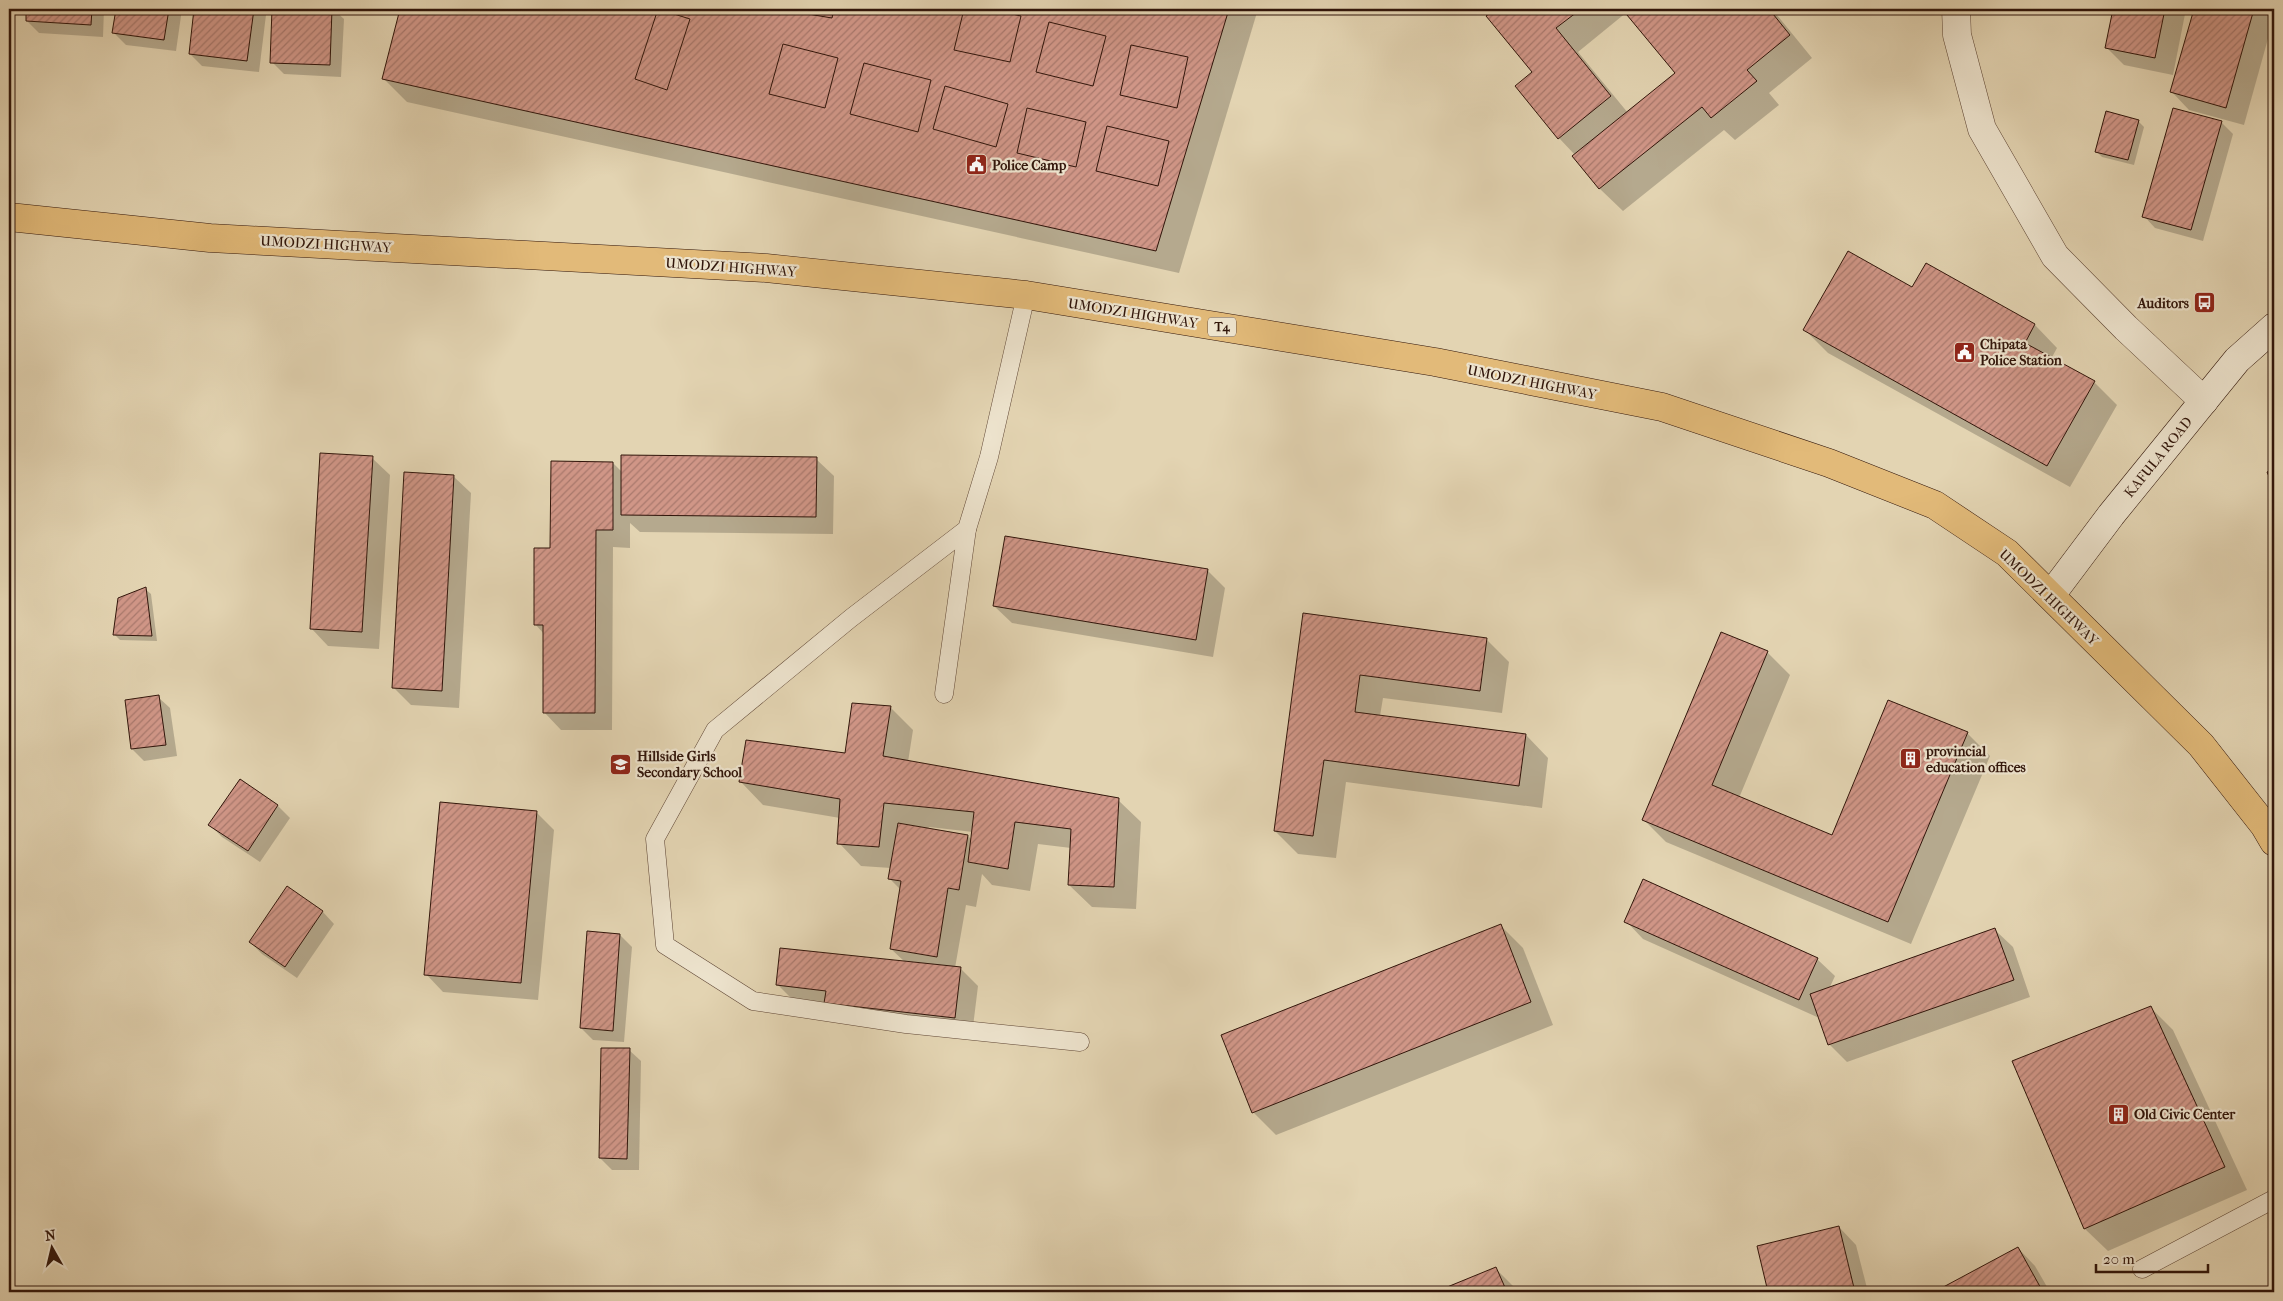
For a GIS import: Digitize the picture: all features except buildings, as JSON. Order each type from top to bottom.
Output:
[{"type":"highway","name":"UMODZI HIGHWAY","points":[[9,218],[210,238],[766,268],[1026,295],[1435,362],[1662,408],[1829,463],[1935,505],[2007,553],[2201,745],[2271,829]]},
{"type":"street","points":[[1956,9],[1957,35],[1982,129],[2055,256],[2126,328],[2204,401]]},
{"type":"street","name":"KAFULA ROAD","points":[[2051,595],[2111,515],[2237,360],[2274,328]]},
{"type":"lane","points":[[944,694],[966,529],[989,457],[1026,295]]},
{"type":"lane","points":[[966,529],[851,618],[715,730],[655,839],[665,946],[754,1001],[906,1024],[1080,1042]]},
{"type":"lane","points":[[2142,1269],[2274,1198]]},
{"type":"place","name":"Police Camp","points":[[976,165]]},
{"type":"place","name":"Auditors","points":[[2205,303]]},
{"type":"place","name":"Chipata Police Station","points":[[1964,352]]},
{"type":"place","name":"provincial education offices","points":[[1910,759]]},
{"type":"place","name":"Hillside Girls Secondary School","points":[[621,764]]},
{"type":"place","name":"Old Civic Center","points":[[2118,1114]]}]
